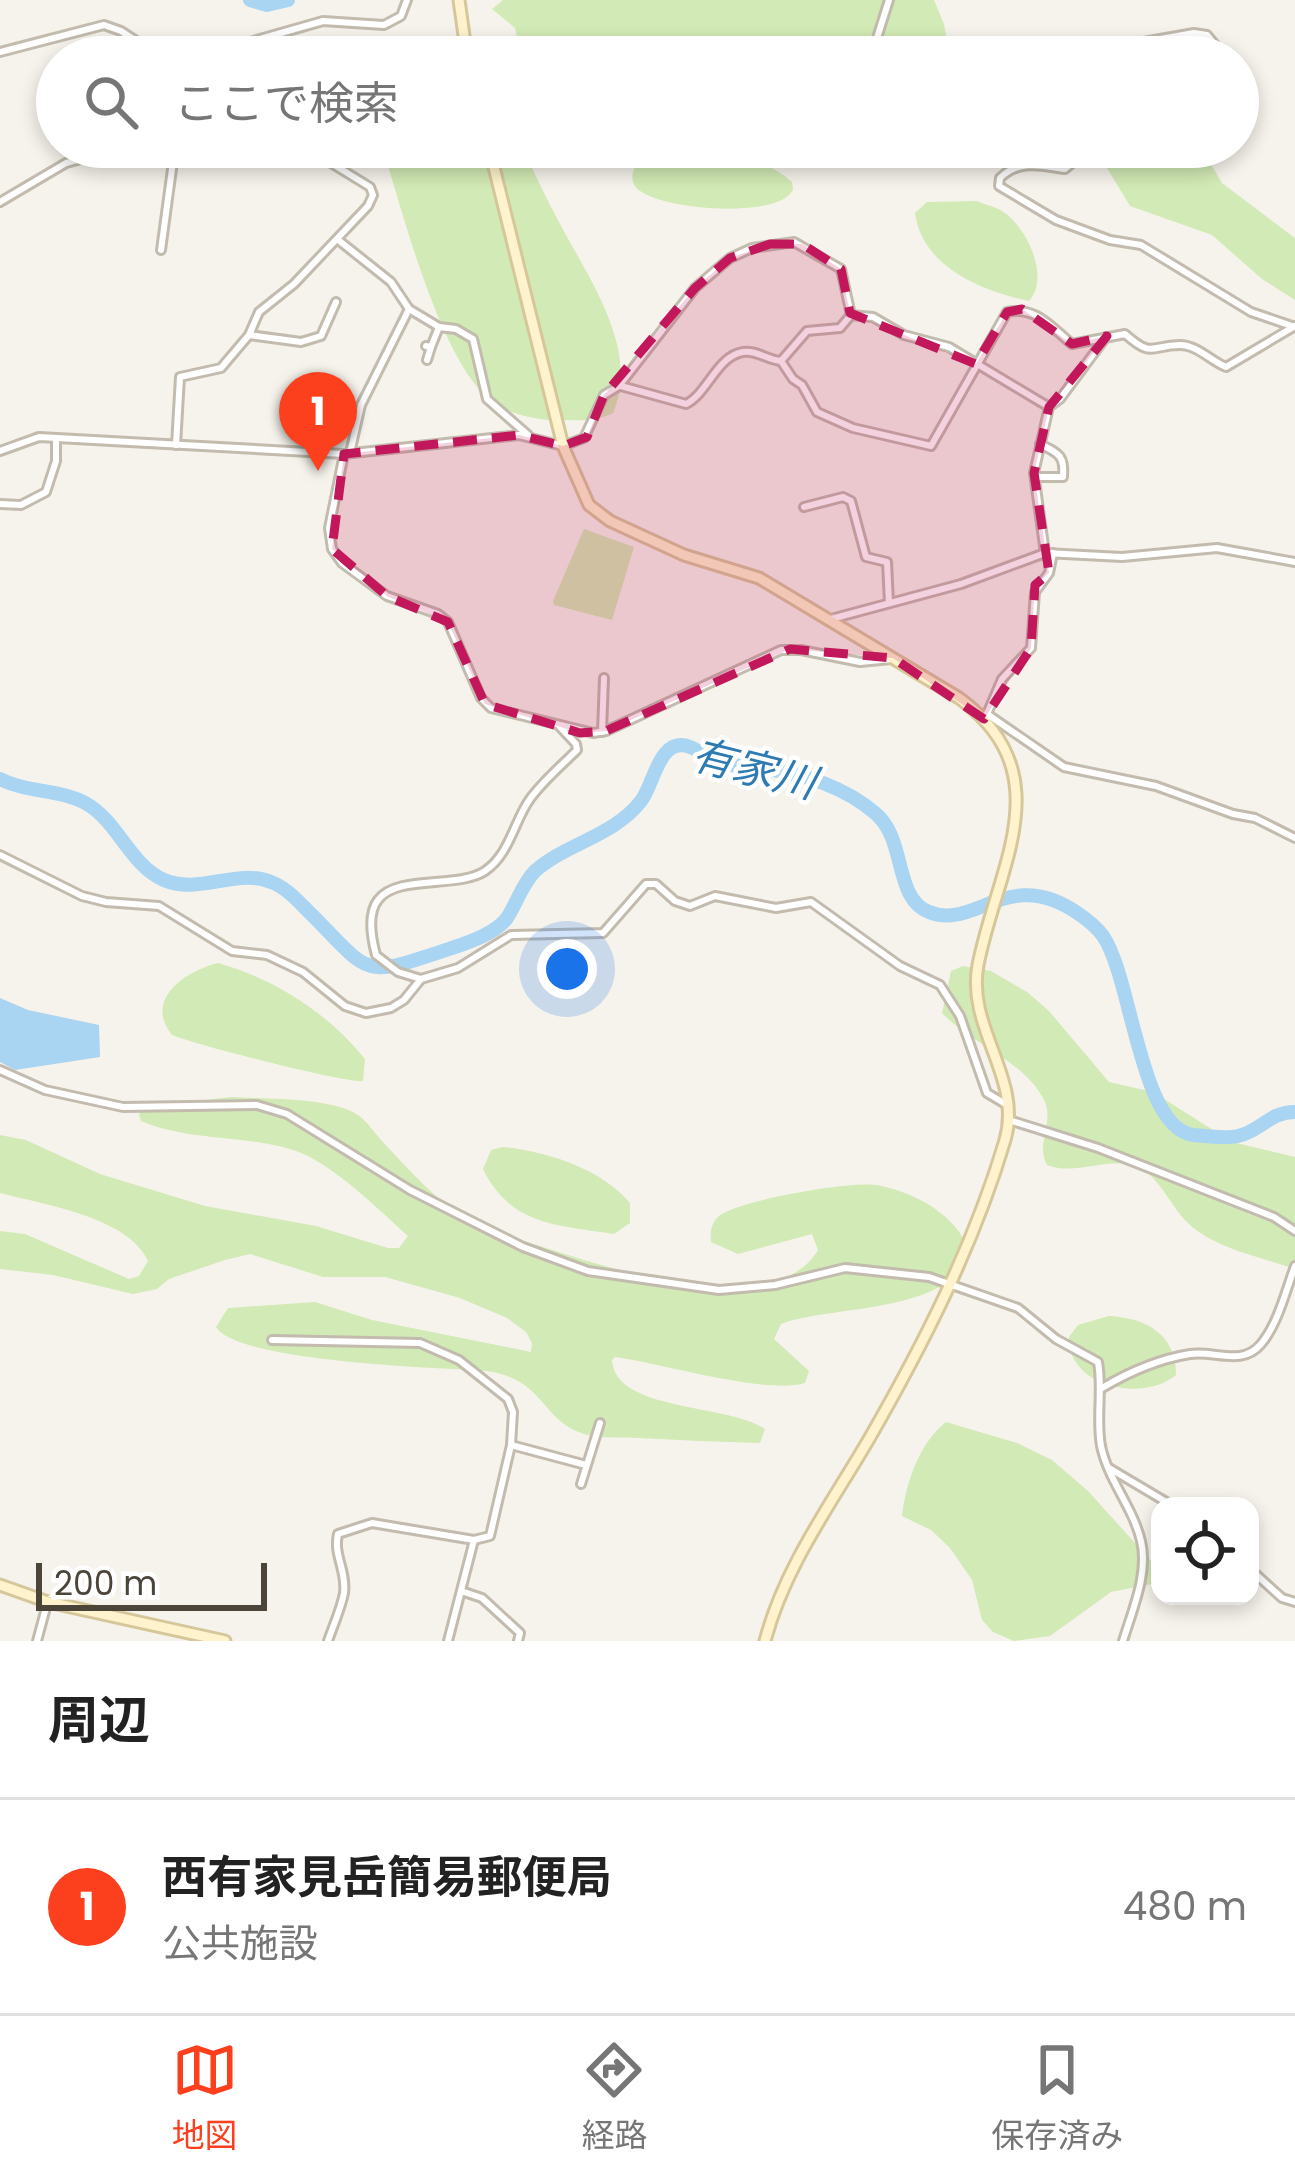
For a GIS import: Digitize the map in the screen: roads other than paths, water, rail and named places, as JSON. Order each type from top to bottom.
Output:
[{"type":"street","points":[[270,36],[323,21],[384,26],[401,16],[407,0]]},
{"type":"street","points":[[459,0],[464,36]]},
{"type":"street","points":[[878,36],[889,0]]},
{"type":"street","points":[[62,36],[104,25],[129,36]]},
{"type":"street","points":[[1177,36],[1209,36]]},
{"type":"street","points":[[0,52],[36,43]]},
{"type":"street","points":[[0,202],[58,168]]},
{"type":"street","points":[[161,250],[172,168]]},
{"type":"street","points":[[176,445],[180,376],[221,368],[249,335],[259,311],[294,284],[362,215],[372,190],[338,168]]},
{"type":"street","points":[[494,168],[563,446],[583,495],[598,514],[684,555],[746,571],[831,619],[1064,767],[1156,785],[1255,818],[1295,838]]},
{"type":"street","points":[[1015,168],[1000,178],[999,186],[1056,220],[1109,240],[1141,245],[1252,312],[1293,326]]},
{"type":"street","points":[[337,239],[392,282],[410,309],[439,327],[456,329],[473,339],[487,399],[528,436]]},
{"type":"street","points":[[0,451],[25,440],[56,439],[347,454],[528,436],[563,446],[584,439],[604,395],[619,386],[695,287],[730,258],[752,248],[802,244],[843,272],[843,293],[851,315]]},
{"type":"street","points":[[249,335],[301,342],[321,336],[337,302]]},
{"type":"street","points":[[410,309],[361,406],[329,543],[336,556],[387,596],[448,622],[485,704],[580,733],[602,732],[782,650],[860,662],[892,658]]},
{"type":"street","points":[[619,386],[686,404],[698,398],[732,356],[749,351],[781,361],[817,412],[853,428],[931,446],[1007,312],[1035,313],[1072,344],[1126,334],[1154,352],[1180,345],[1226,367],[1293,326]]},
{"type":"street","points":[[781,361],[807,331],[840,328],[851,315]]},
{"type":"street","points":[[851,315],[873,317],[904,335],[949,347],[1049,407]]},
{"type":"street","points":[[428,360],[439,327]]},
{"type":"street","points":[[986,717],[1002,679],[1031,648],[1035,592],[1049,573],[1034,477],[1049,407],[1060,399],[1086,360],[1104,346],[1107,336]]},
{"type":"street","points":[[0,504],[21,505],[46,492],[56,460],[56,439]]},
{"type":"street","points":[[1034,477],[1063,477],[1065,461],[1040,444]]},
{"type":"street","points":[[804,506],[843,497],[851,501],[866,557],[887,562],[889,603]]},
{"type":"street","points":[[831,619],[961,584],[1049,553],[1137,557],[1217,548],[1295,562]]},
{"type":"street","points":[[602,732],[604,678]]},
{"type":"street","points":[[765,1641],[796,1562],[896,1390],[950,1282],[1003,1147],[1009,1120],[1005,1081],[979,1016],[975,986],[1018,819],[1016,780],[986,717]]},
{"type":"street","points":[[422,979],[392,969],[374,950],[372,913],[380,897],[428,882],[469,878],[491,865],[509,842],[527,802],[577,751],[560,727]]},
{"type":"street","points":[[0,854],[82,896],[159,906],[232,951],[267,955],[303,972],[345,1006],[366,1013],[391,1008],[422,979],[458,968],[511,935],[604,933],[642,886],[651,883],[690,906],[715,896],[776,908],[812,902],[900,965],[940,985],[960,1016],[987,1093],[1009,1106]]},
{"type":"street","points":[[960,1016],[979,1016]]},
{"type":"street","points":[[0,1070],[45,1090],[123,1107],[257,1105],[287,1114],[410,1190],[523,1247],[588,1271],[719,1290],[775,1285],[845,1268],[950,1282],[1018,1308],[1056,1339],[1098,1362],[1100,1443],[1141,1540],[1143,1568],[1123,1641]]},
{"type":"street","points":[[1009,1120],[1098,1148],[1274,1217],[1295,1231]]},
{"type":"street","points":[[1102,1388],[1128,1372],[1193,1353],[1234,1358],[1250,1354],[1270,1329],[1295,1266]]},
{"type":"street","points":[[272,1340],[405,1341],[441,1349],[508,1399],[513,1412],[511,1445],[490,1536],[474,1540],[372,1522],[338,1534],[334,1549],[343,1572],[344,1593],[328,1641]]},
{"type":"street","points":[[581,1484],[600,1423]]},
{"type":"street","points":[[511,1445],[586,1465]]},
{"type":"street","points":[[1108,1468],[1158,1497]]},
{"type":"street","points":[[448,1641],[474,1540]]},
{"type":"street","points":[[1259,1577],[1282,1598],[1295,1602]]},
{"type":"street","points":[[0,1586],[48,1602],[225,1641]]},
{"type":"street","points":[[464,1592],[482,1598],[520,1633],[518,1641]]},
{"type":"street","points":[[37,1641],[48,1602]]},
{"type":"water","points":[[0,998],[28,1010],[99,1025],[100,1057],[15,1070],[0,1062]]},
{"type":"waterway","points":[[250,0],[267,5],[288,0]]},
{"type":"waterway","name":"有家川","points":[[0,779],[87,804],[142,864],[164,880],[191,885],[245,878],[276,884],[357,959],[382,967],[459,946],[496,928],[535,871],[618,823],[646,794],[664,755],[680,745],[690,747],[722,763],[810,779],[864,804],[885,824],[910,894],[929,912],[961,914],[1031,895],[1052,900],[1087,920],[1103,936],[1113,956],[1149,1080],[1175,1126],[1193,1135],[1233,1137],[1295,1112]]},
{"type":"place","name":"西有家見岳簡易郵便局","points":[[318,471]]}]
